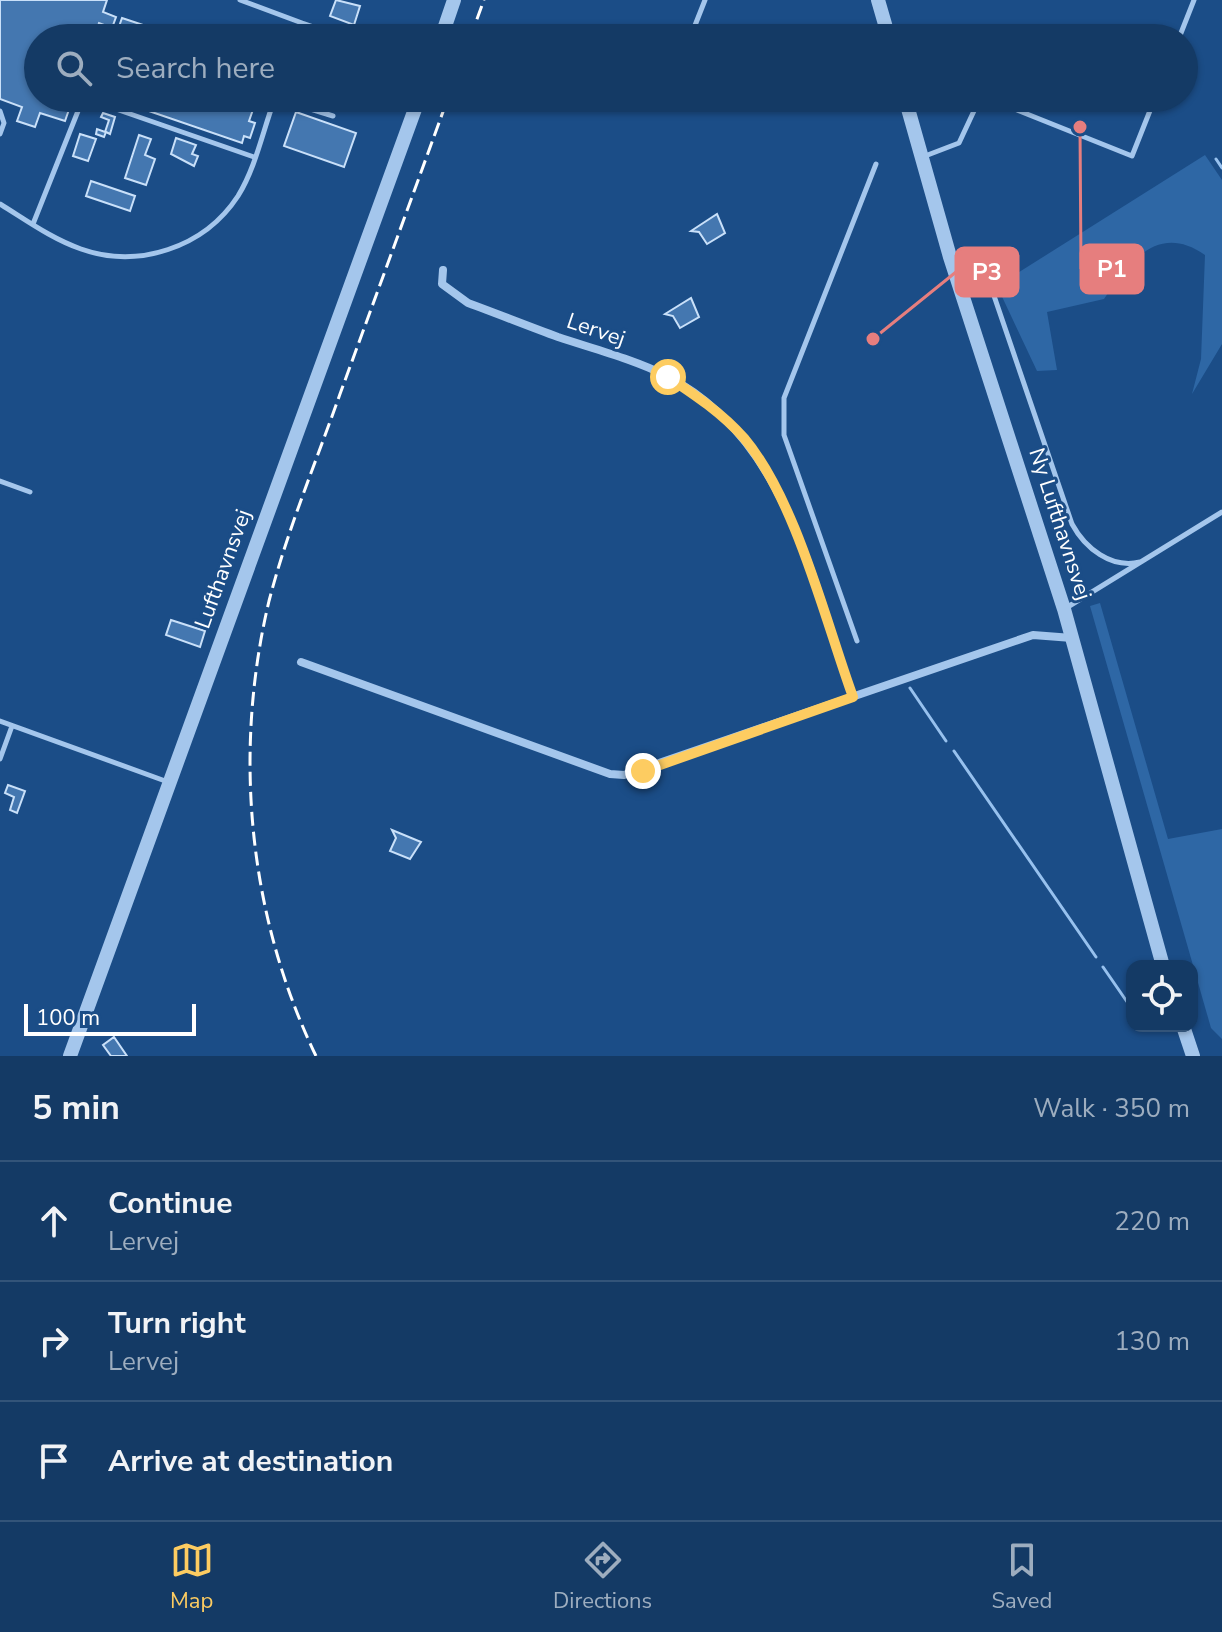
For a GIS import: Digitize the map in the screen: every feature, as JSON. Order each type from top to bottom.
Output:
[{"type":"street","points":[[446,24],[454,0]]},
{"type":"street","points":[[878,0],[885,24]]},
{"type":"street","name":"Lufthavnsvej","points":[[70,1056],[414,112]]},
{"type":"street","name":"Ny Lufthavnsvej","points":[[909,112],[950,257],[1064,609],[1161,960]]},
{"type":"street","name":"Lervej","points":[[443,270],[442,284],[468,303],[668,377],[707,403],[743,438],[771,476],[786,506],[853,697]]},
{"type":"street","points":[[301,662],[610,774],[624,775],[1033,635],[1072,638]]},
{"type":"street","points":[[1185,1032],[1193,1056]]},
{"type":"street","points":[[1185,1032],[1199,1056]]},
{"type":"lane","points":[[240,0],[305,24]]},
{"type":"lane","points":[[265,9],[267,0]]},
{"type":"lane","points":[[696,24],[705,0]]},
{"type":"lane","points":[[1185,24],[1194,0]]},
{"type":"lane","points":[[0,111],[4,123],[0,134]]},
{"type":"lane","points":[[33,224],[78,112]]},
{"type":"lane","points":[[125,112],[254,157]]},
{"type":"lane","points":[[0,204],[58,240],[95,254],[161,254],[190,240],[218,219],[237,197],[270,112]]},
{"type":"lane","points":[[320,112],[333,116]]},
{"type":"lane","points":[[921,156],[959,143],[973,112]]},
{"type":"lane","points":[[1022,112],[1132,156],[1149,112]]},
{"type":"lane","points":[[857,641],[784,435],[784,398],[876,164]]},
{"type":"lane","points":[[991,287],[1072,524],[1092,550],[1126,564],[1140,562]]},
{"type":"lane","points":[[0,481],[30,492]]},
{"type":"lane","points":[[1064,609],[1222,512]]},
{"type":"lane","points":[[0,721],[169,782]]},
{"type":"lane","points":[[0,759],[12,725]]},
{"type":"shaded area","points":[[1205,155],[1222,180],[1222,344],[1192,394],[1201,359],[1205,255],[1188,246],[1173,243],[1146,251],[1124,272],[1104,299],[1047,312],[1057,370],[1037,371],[997,286]]},
{"type":"shaded area","points":[[1100,603],[1168,839],[1222,829],[1222,1039],[1211,1028],[1198,983],[1198,960],[1192,960],[1090,606]]},
{"type":"building","points":[[0,0],[107,0],[103,12],[116,17],[113,24],[24,24],[24,112],[68,112],[65,121],[40,113],[35,127],[17,121],[22,107],[0,99]]},
{"type":"building","points":[[336,0],[360,6],[354,24],[330,16]]},
{"type":"building","points":[[122,18],[140,24],[120,24]]},
{"type":"building","points":[[152,112],[252,112],[249,121],[255,123],[250,138],[244,136],[242,143]]},
{"type":"building","points":[[296,112],[356,133],[344,167],[284,146]]},
{"type":"building","points":[[103,113],[115,117],[110,134],[106,132],[104,137],[96,134],[97,129],[105,132],[109,120],[101,117]]},
{"type":"building","points":[[80,134],[96,139],[88,161],[73,156]]},
{"type":"building","points":[[139,135],[151,139],[145,155],[155,159],[146,185],[125,178]]},
{"type":"building","points":[[176,138],[196,145],[192,154],[198,156],[194,166],[171,154]]},
{"type":"building","points":[[91,181],[135,196],[130,211],[86,196]]},
{"type":"building","points":[[717,214],[725,233],[707,244],[699,232],[691,231]]},
{"type":"building","points":[[691,298],[699,317],[680,328],[673,316],[665,314]]},
{"type":"building","points":[[171,620],[205,631],[200,647],[166,635]]},
{"type":"building","points":[[8,785],[25,791],[17,813],[10,810],[14,797],[5,793]]},
{"type":"building","points":[[392,830],[421,842],[410,859],[390,851],[396,838]]},
{"type":"building","points":[[114,1037],[127,1056],[111,1056],[103,1045]]},
{"type":"waterway","points":[[1216,159],[1222,168]]},
{"type":"waterway","points":[[910,688],[946,741]]},
{"type":"waterway","points":[[954,751],[1096,957]]},
{"type":"waterway","points":[[1103,967],[1126,1000]]},
{"type":"railway","points":[[475,24],[484,0]]},
{"type":"railway","points":[[316,1056],[293,1002],[275,947],[262,890],[250,774],[258,658],[269,601],[293,523],[443,112]]},
{"type":"place","name":"P1","points":[[1080,127]]},
{"type":"place","name":"P3","points":[[873,339]]},
{"type":"route","points":[[643,771],[853,697],[786,506],[771,476],[743,438],[707,403],[668,377]]}]
